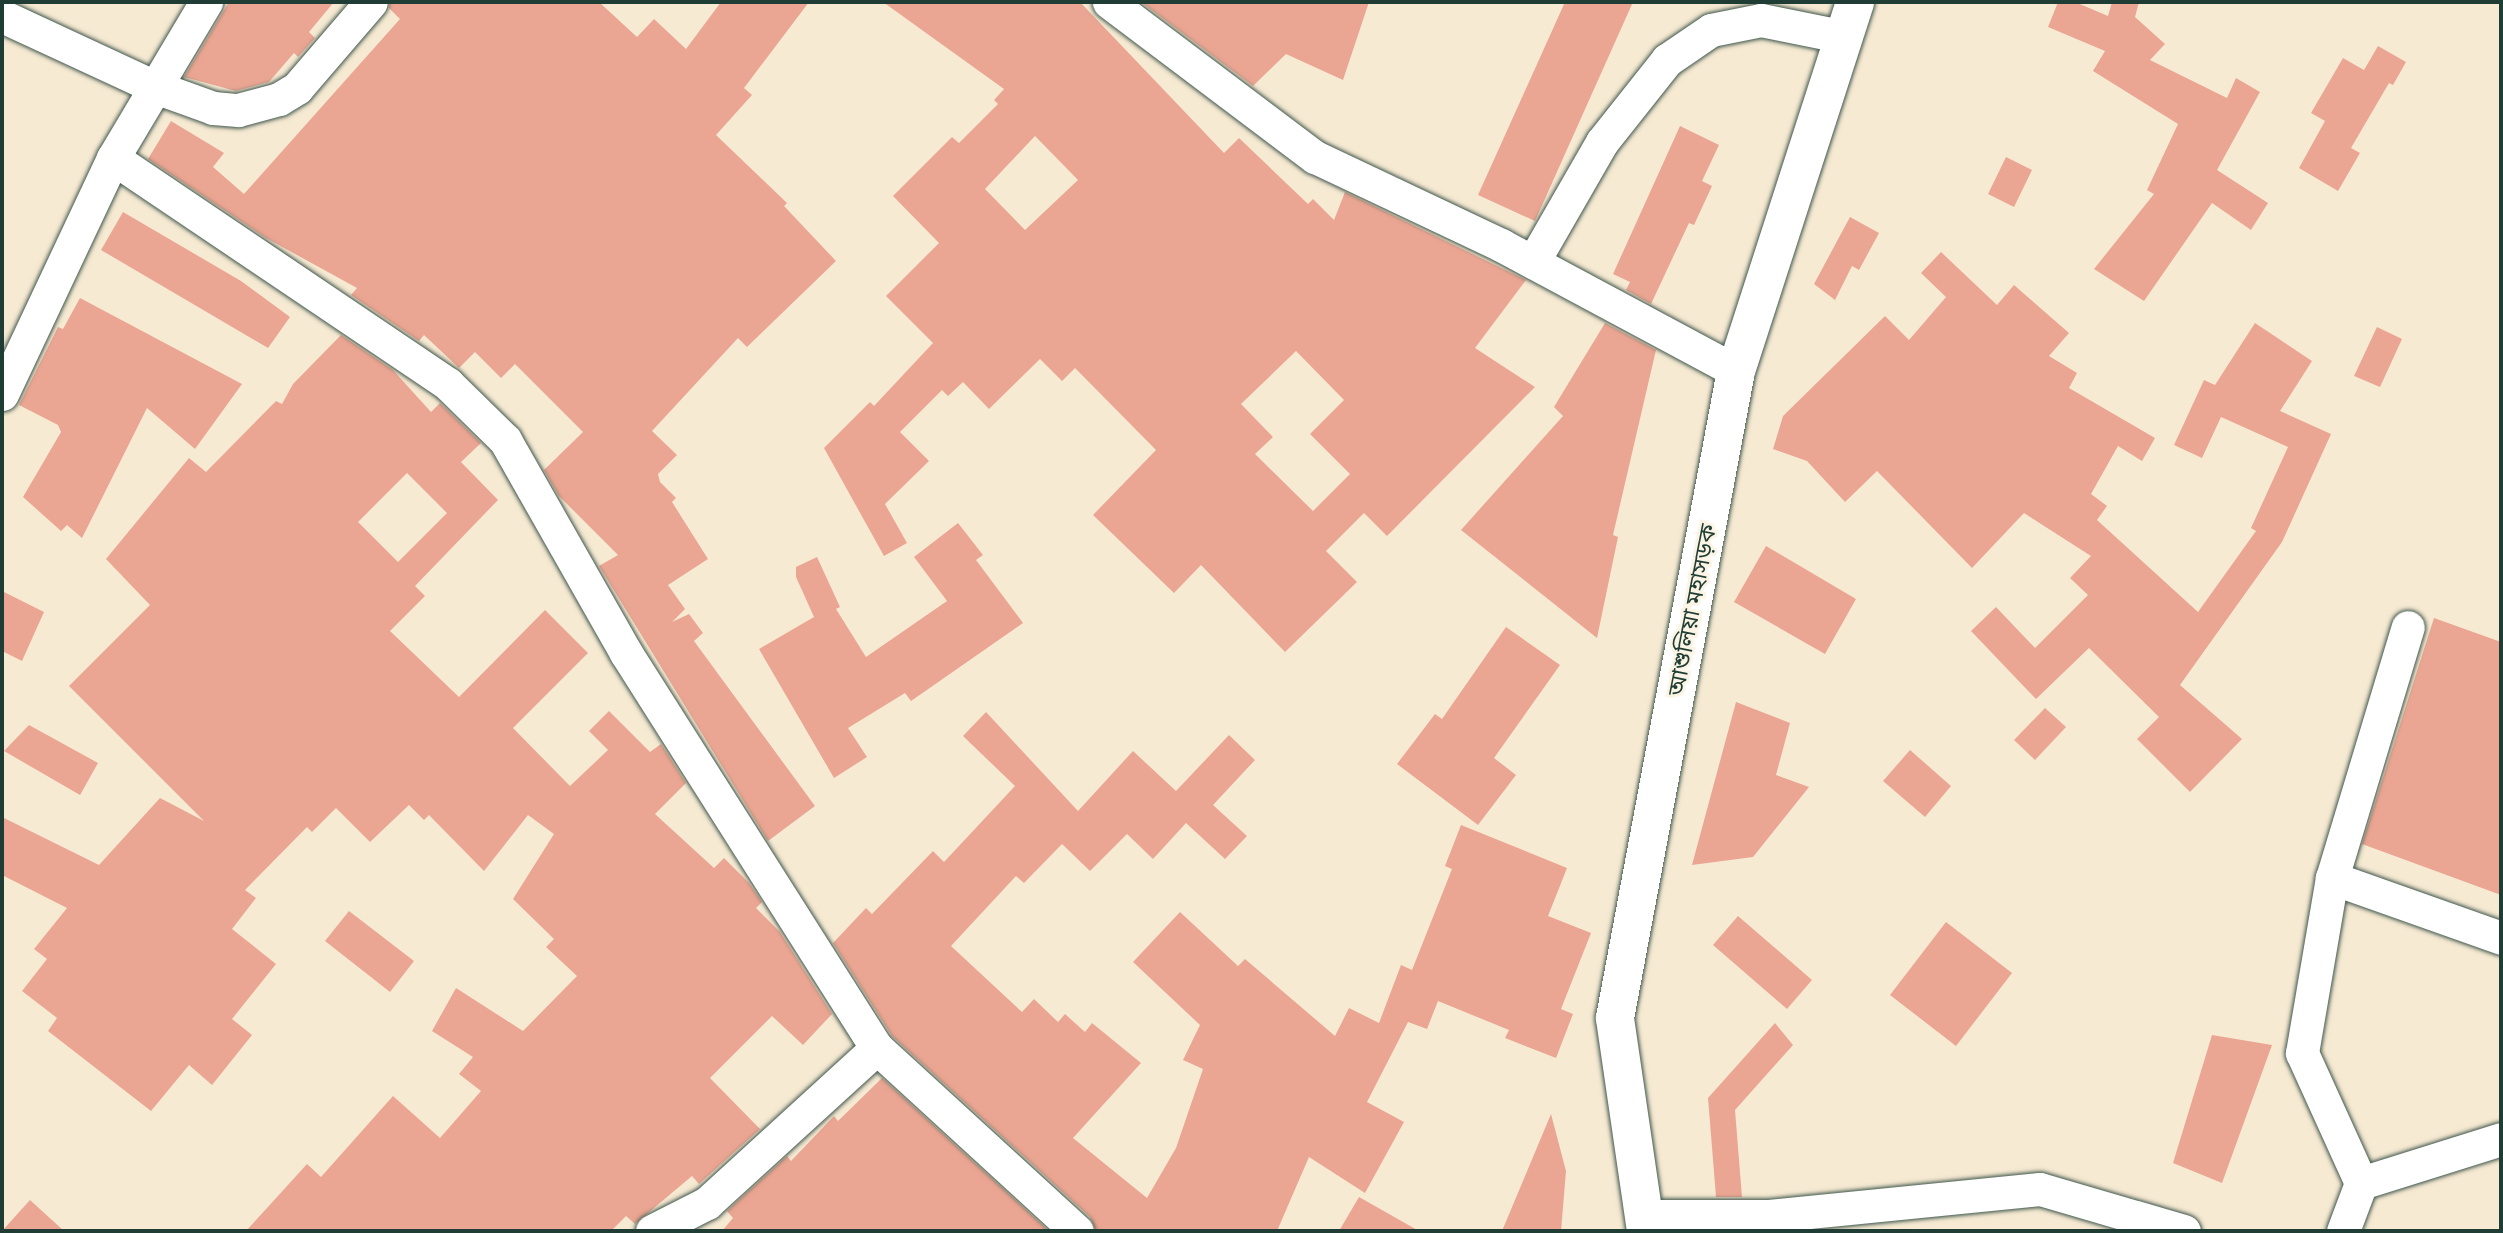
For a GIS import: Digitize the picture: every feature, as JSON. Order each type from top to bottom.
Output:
[{"type":"highway","name":"আশুলিয়া মহাসড়ক","points":[[1645,1224],[1615,1018],[1737,371],[1850,20]]},
{"type":"street","points":[[2,394],[113,158],[206,2]]},
{"type":"street","points":[[2,16],[155,87],[213,108],[238,110],[279,99],[297,88],[371,2]]},
{"type":"street","points":[[1109,2],[1315,157],[1533,262],[1737,371]]},
{"type":"street","points":[[1533,262],[1602,142],[1667,60],[1711,30],[1761,20],[1850,20]]},
{"type":"street","points":[[113,158],[448,384],[505,440],[626,653],[877,1048],[1077,1231]]},
{"type":"street","points":[[2343,1231],[2361,1183],[2302,1053],[2332,878],[2408,627]]},
{"type":"street","points":[[2332,878],[2501,938]]},
{"type":"street","points":[[652,1231],[706,1203],[877,1048]]},
{"type":"street","points":[[2361,1183],[2501,1139]]},
{"type":"street","points":[[1645,1224],[1769,1216],[2040,1189],[2184,1231]]},
{"type":"building","points":[[229,2],[334,2],[309,32],[315,38],[298,57],[294,53],[269,82],[236,91],[184,77]]},
{"type":"building","points":[[390,2],[599,2],[637,37],[654,19],[686,49],[721,2],[809,2],[744,88],[752,95],[716,135],[787,203],[784,206],[836,261],[747,347],[738,338],[652,431],[677,455],[658,474],[660,482],[676,498],[672,502],[708,559],[668,585],[685,609],[672,622],[689,614],[703,633],[694,641],[815,806],[768,841],[599,566],[618,555],[559,496],[544,470],[583,432],[515,364],[501,378],[475,352],[459,368],[424,335],[419,341],[351,295],[357,288],[266,238],[148,159],[171,121],[224,153],[213,167],[244,194],[400,19],[389,8]]},
{"type":"building","points":[[883,2],[1080,2],[1224,153],[1239,138],[1308,204],[1313,199],[1334,220],[1345,192],[1526,280],[1475,348],[1535,387],[1387,536],[1364,513],[1326,551],[1357,582],[1285,652],[1201,565],[1174,593],[1093,515],[1156,450],[1075,368],[1062,381],[1040,359],[989,409],[963,382],[948,396],[942,390],[900,432],[929,461],[885,504],[907,543],[884,556],[824,448],[870,402],[874,406],[933,343],[886,296],[939,243],[893,196],[952,137],[959,143],[998,104],[994,100],[1004,89]],"holes":[[[1035,136],[1078,180],[1025,230],[985,189]],[[1296,351],[1344,400],[1310,434],[1350,474],[1313,511],[1255,454],[1273,437],[1241,404]]]},
{"type":"building","points":[[1141,2],[1369,2],[1343,80],[1286,54],[1253,86]]},
{"type":"building","points":[[1565,2],[1633,2],[1535,221],[1478,195]]},
{"type":"building","points":[[2058,2],[2075,2],[2108,16],[2112,2],[2139,2],[2135,17],[2165,44],[2150,60],[2227,98],[2236,78],[2260,92],[2217,170],[2268,203],[2251,230],[2212,203],[2144,301],[2094,269],[2154,194],[2147,190],[2178,124],[2093,71],[2105,51],[2048,27]]},
{"type":"building","points":[[2378,46],[2406,62],[2393,85],[2389,83],[2351,148],[2360,153],[2338,191],[2299,168],[2325,121],[2311,113],[2343,58],[2364,70]]},
{"type":"building","points":[[1680,126],[1719,145],[1702,181],[1712,186],[1694,225],[1689,223],[1651,304],[1626,290],[1630,282],[1613,274]]},
{"type":"building","points":[[2006,157],[2032,170],[2014,207],[1988,194]]},
{"type":"building","points":[[123,212],[241,281],[290,317],[268,348],[101,250]]},
{"type":"building","points":[[1850,217],[1879,233],[1859,270],[1852,266],[1835,300],[1814,284]]},
{"type":"building","points":[[1941,252],[1997,305],[2014,285],[2069,333],[2049,356],[2077,373],[2069,388],[2155,438],[2142,461],[2118,446],[2091,494],[2107,506],[2097,520],[2198,612],[2256,531],[2251,528],[2288,447],[2221,417],[2202,458],[2174,445],[2204,380],[2215,385],[2255,323],[2312,361],[2280,411],[2331,434],[2282,542],[2180,685],[2242,739],[2190,792],[2137,739],[2159,717],[2089,648],[2036,699],[1971,631],[1996,607],[2035,648],[2088,595],[2070,578],[2091,556],[2024,513],[1972,568],[1877,471],[1845,502],[1807,461],[1773,449],[1783,416],[1885,316],[1909,340],[1946,297],[1921,273]]},
{"type":"building","points":[[80,298],[242,384],[195,449],[147,408],[82,538],[67,525],[61,531],[23,497],[61,432],[58,425],[19,405],[58,327],[63,329]]},
{"type":"building","points":[[1605,323],[1656,350],[1613,535],[1618,537],[1597,638],[1461,530],[1563,416],[1554,407]]},
{"type":"building","points":[[2377,327],[2402,339],[2380,387],[2354,376]]},
{"type":"building","points":[[341,335],[393,370],[431,412],[440,403],[481,443],[461,462],[498,500],[415,586],[425,596],[390,631],[459,697],[545,610],[588,653],[513,728],[570,786],[608,750],[589,731],[609,711],[650,752],[661,744],[686,783],[655,814],[714,868],[724,858],[749,883],[762,902],[756,908],[780,932],[832,1014],[803,1045],[772,1016],[710,1078],[760,1129],[699,1184],[692,1176],[635,1224],[626,1216],[611,1231],[246,1231],[307,1164],[321,1177],[393,1096],[440,1138],[481,1091],[459,1074],[473,1057],[432,1031],[456,988],[523,1031],[577,976],[546,947],[554,939],[513,899],[554,834],[528,815],[484,871],[429,815],[424,820],[409,805],[370,842],[336,808],[312,832],[307,827],[245,890],[256,898],[232,929],[276,964],[232,1019],[252,1035],[212,1085],[189,1065],[151,1111],[48,1031],[57,1018],[22,991],[47,959],[34,949],[67,908],[2,875],[2,817],[99,865],[160,798],[204,821],[69,686],[150,605],[106,559],[189,458],[206,472],[276,401],[282,404],[293,384]],"holes":[[[407,473],[447,513],[398,562],[358,522]]]},
{"type":"building","points":[[958,523],[983,555],[976,560],[1023,623],[911,701],[905,693],[848,728],[867,757],[834,778],[759,649],[814,617],[796,577],[796,567],[817,557],[840,607],[836,609],[866,657],[947,601],[914,557]]},
{"type":"building","points":[[1766,546],[1856,599],[1825,654],[1734,602]]},
{"type":"building","points":[[2,591],[44,612],[22,661],[2,651]]},
{"type":"building","points":[[2434,618],[2501,642],[2501,895],[2362,844]]},
{"type":"building","points":[[1506,627],[1560,665],[1494,758],[1516,775],[1478,825],[1397,764],[1435,714],[1442,719]]},
{"type":"building","points":[[1736,702],[1790,723],[1776,775],[1809,787],[1753,857],[1692,865]]},
{"type":"building","points":[[2045,708],[2066,727],[2035,760],[2014,740]]},
{"type":"building","points":[[986,712],[1078,811],[1133,751],[1176,791],[1229,735],[1255,760],[1213,805],[1247,836],[1225,859],[1186,823],[1153,859],[1127,834],[1090,871],[1062,844],[1024,883],[1016,876],[951,946],[1022,1012],[1034,999],[1058,1022],[1065,1014],[1085,1032],[1092,1023],[1141,1063],[1073,1138],[1147,1198],[1176,1148],[1203,1069],[1183,1060],[1200,1025],[1133,962],[1180,912],[1238,966],[1245,959],[1335,1036],[1349,1008],[1379,1023],[1401,965],[1412,970],[1452,869],[1445,866],[1461,825],[1567,868],[1548,916],[1591,933],[1561,1009],[1573,1014],[1556,1058],[1505,1038],[1509,1030],[1438,1001],[1427,1029],[1408,1022],[1367,1102],[1404,1122],[1365,1193],[1309,1157],[1277,1231],[1096,1231],[1090,1217],[892,1036],[833,943],[866,908],[872,914],[933,851],[944,862],[1015,786],[963,736]]},
{"type":"building","points":[[29,725],[98,763],[80,795],[4,751]]},
{"type":"building","points":[[1910,750],[1951,786],[1925,817],[1883,781]]},
{"type":"building","points":[[349,911],[414,961],[390,992],[325,941]]},
{"type":"building","points":[[1738,916],[1812,980],[1787,1009],[1713,945]]},
{"type":"building","points":[[1946,922],[2012,973],[1956,1046],[1890,995]]},
{"type":"building","points":[[1775,1023],[1793,1045],[1735,1110],[1742,1197],[1716,1197],[1708,1098]]},
{"type":"building","points":[[2212,1035],[2272,1045],[2222,1183],[2173,1163]]},
{"type":"building","points":[[882,1078],[1049,1231],[722,1231],[733,1218],[727,1211],[787,1156],[791,1161],[834,1116],[838,1121]]},
{"type":"building","points":[[1551,1114],[1566,1171],[1561,1231],[1502,1231]]},
{"type":"building","points":[[1359,1197],[1419,1231],[1339,1231]]},
{"type":"building","points":[[30,1200],[64,1231],[2,1231]]}]
